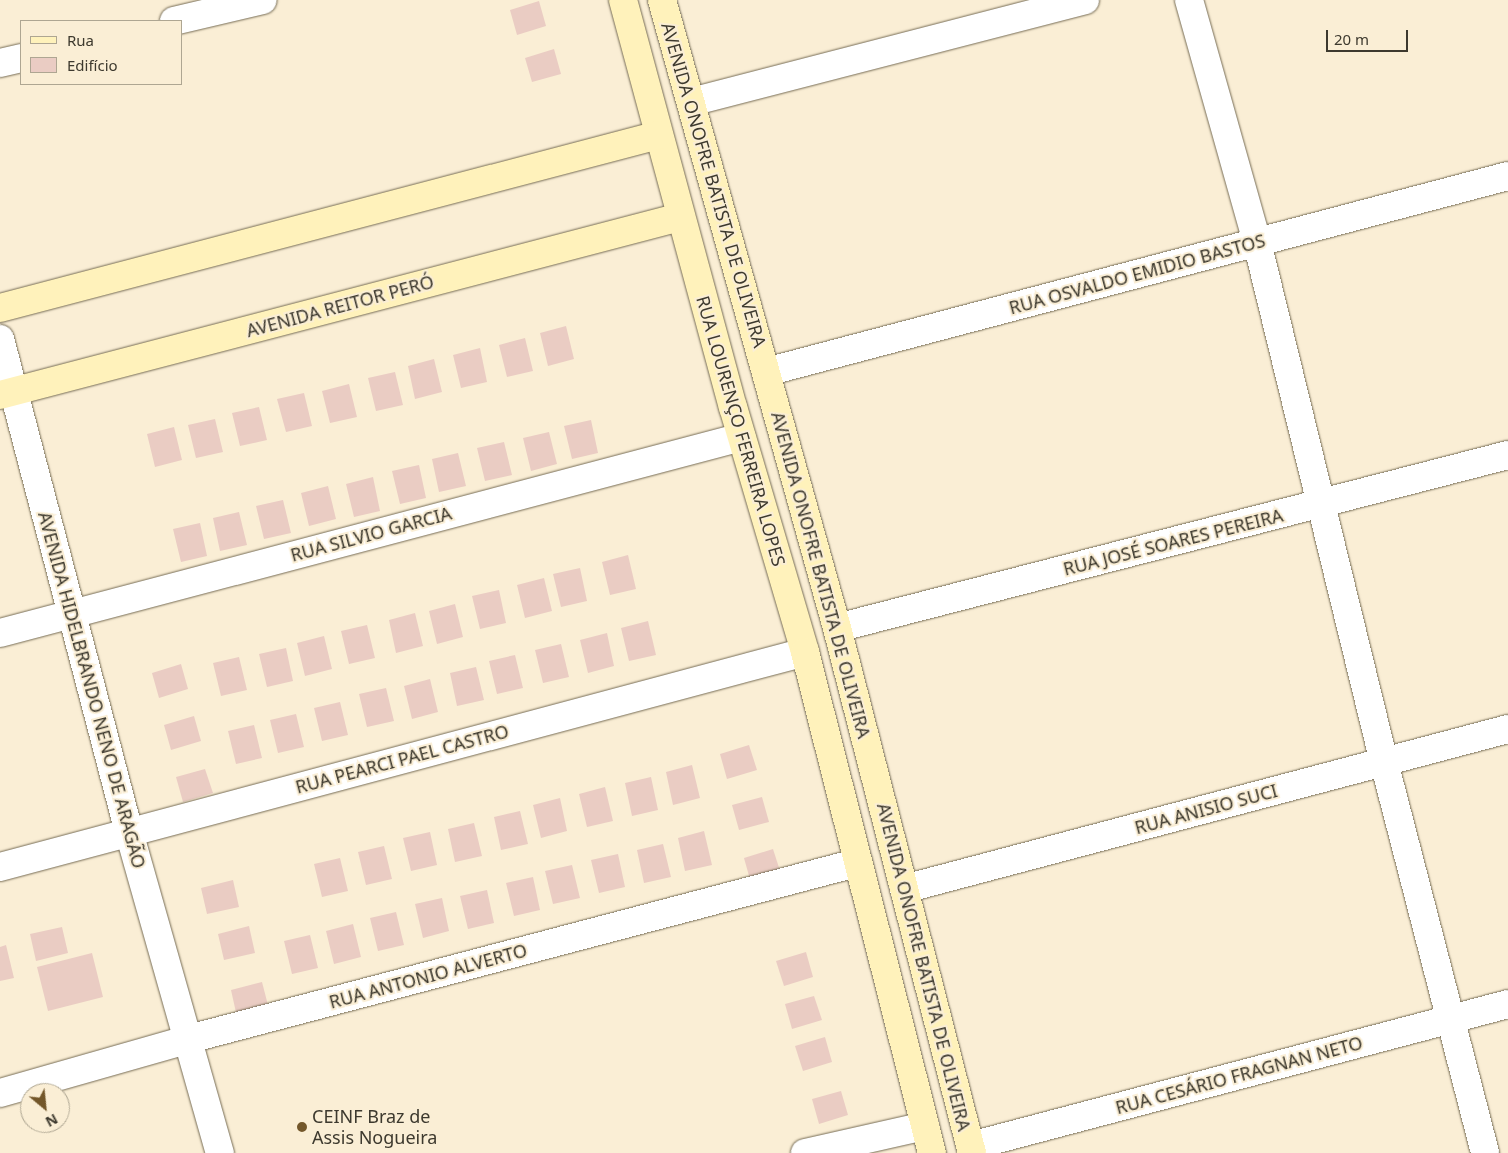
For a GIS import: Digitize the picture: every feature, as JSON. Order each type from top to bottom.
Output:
[{"type":"street","points":[[178,20],[262,0]]},
{"type":"street","name":"RUA LOURENÇO FERREIRA LOPES","points":[[623,0],[680,217],[805,652],[856,863],[932,1153]]},
{"type":"street","name":"AVENIDA ONOFRE BATISTA DE OLIVEIRA","points":[[662,0],[837,628],[972,1150]]},
{"type":"street","points":[[691,102],[1085,0]]},
{"type":"street","points":[[1189,0],[1257,242],[1384,762],[1485,1153]]},
{"type":"street","points":[[0,63],[20,58]]},
{"type":"street","points":[[0,308],[659,135]]},
{"type":"street","name":"RUA OSVALDO EMIDIO BASTOS","points":[[766,372],[1508,176]]},
{"type":"street","name":"AVENIDA REITOR PERÓ","points":[[6,393],[680,217]]},
{"type":"street","name":"AVENIDA HIDELBRANDO NENO DE ARAGÃO","points":[[0,339],[6,393],[74,612],[129,832],[220,1153]]},
{"type":"street","name":"RUA SILVIO GARCIA","points":[[0,633],[742,437]]},
{"type":"street","name":"RUA JOSÉ SOARES PEREIRA","points":[[837,628],[1321,505],[1508,454]]},
{"type":"street","name":"RUA PEARCI PAEL CASTRO","points":[[0,867],[805,652]]},
{"type":"street","name":"RUA ANISIO SUCI","points":[[904,889],[1508,729]]},
{"type":"street","name":"RUA ANTONIO ALVERTO","points":[[0,1094],[189,1039],[856,863]]},
{"type":"street","name":"RUA CESÁRIO FRAGNAN NETO","points":[[972,1150],[1508,1004]]},
{"type":"street","points":[[805,1153],[925,1126]]},
{"type":"building","points":[[539,1],[546,26],[517,35],[510,10]]},
{"type":"building","points":[[554,49],[561,74],[532,82],[525,58]]},
{"type":"building","points":[[566,326],[574,359],[548,366],[540,333]]},
{"type":"building","points":[[525,338],[533,371],[507,377],[499,345]]},
{"type":"building","points":[[480,348],[487,382],[461,388],[453,355]]},
{"type":"building","points":[[434,359],[442,392],[415,399],[408,366]]},
{"type":"building","points":[[395,372],[403,405],[376,411],[368,378]]},
{"type":"building","points":[[349,384],[357,417],[330,423],[322,391]]},
{"type":"building","points":[[304,393],[312,426],[286,432],[277,399]]},
{"type":"building","points":[[259,407],[267,440],[240,446],[232,413]]},
{"type":"building","points":[[215,419],[223,452],[196,458],[188,425]]},
{"type":"building","points":[[591,420],[598,453],[572,459],[564,426]]},
{"type":"building","points":[[174,427],[182,460],[155,467],[147,434]]},
{"type":"building","points":[[549,432],[557,464],[531,471],[523,438]]},
{"type":"building","points":[[504,442],[512,475],[485,481],[477,448]]},
{"type":"building","points":[[458,453],[466,486],[439,492],[432,459]]},
{"type":"building","points":[[419,465],[426,498],[400,504],[392,471]]},
{"type":"building","points":[[373,477],[380,511],[354,517],[346,484]]},
{"type":"building","points":[[328,486],[336,519],[309,526],[301,493]]},
{"type":"building","points":[[283,500],[291,533],[264,539],[256,506]]},
{"type":"building","points":[[239,512],[247,545],[220,551],[213,518]]},
{"type":"building","points":[[200,523],[207,556],[181,562],[173,529]]},
{"type":"building","points":[[628,555],[636,589],[610,595],[602,562]]},
{"type":"building","points":[[580,568],[587,601],[561,607],[553,574]]},
{"type":"building","points":[[544,578],[552,611],[525,618],[517,585]]},
{"type":"building","points":[[499,590],[506,623],[480,629],[472,596]]},
{"type":"building","points":[[455,604],[463,637],[437,644],[429,611]]},
{"type":"building","points":[[415,613],[423,646],[396,653],[389,620]]},
{"type":"building","points":[[648,621],[656,655],[629,661],[621,628]]},
{"type":"building","points":[[367,625],[375,658],[349,664],[341,631]]},
{"type":"building","points":[[607,633],[614,666],[588,673],[580,640]]},
{"type":"building","points":[[324,636],[332,669],[305,676],[297,643]]},
{"type":"building","points":[[561,644],[569,677],[543,683],[535,650]]},
{"type":"building","points":[[286,648],[293,681],[267,687],[259,654]]},
{"type":"building","points":[[515,655],[523,688],[497,694],[489,661]]},
{"type":"building","points":[[239,657],[247,690],[221,696],[213,663]]},
{"type":"building","points":[[181,664],[188,689],[159,698],[152,673]]},
{"type":"building","points":[[476,667],[484,700],[457,706],[450,673]]},
{"type":"building","points":[[430,679],[438,712],[412,719],[404,686]]},
{"type":"building","points":[[386,688],[394,721],[367,727],[359,694]]},
{"type":"building","points":[[340,702],[348,735],[322,741],[314,708]]},
{"type":"building","points":[[296,714],[304,747],[278,753],[270,720]]},
{"type":"building","points":[[194,716],[201,741],[171,750],[164,725]]},
{"type":"building","points":[[254,725],[262,758],[236,764],[228,731]]},
{"type":"building","points":[[749,745],[757,770],[727,779],[720,754]]},
{"type":"building","points":[[692,765],[700,798],[673,805],[666,772]]},
{"type":"building","points":[[205,769],[213,793],[183,802],[176,777]]},
{"type":"building","points":[[651,777],[658,810],[632,816],[625,783]]},
{"type":"building","points":[[605,787],[613,821],[587,827],[579,794]]},
{"type":"building","points":[[762,797],[769,822],[739,830],[732,805]]},
{"type":"building","points":[[560,798],[567,831],[541,838],[533,805]]},
{"type":"building","points":[[520,811],[528,844],[501,850],[494,817]]},
{"type":"building","points":[[474,823],[482,856],[455,862],[448,829]]},
{"type":"building","points":[[704,831],[712,865],[685,871],[678,838]]},
{"type":"building","points":[[430,832],[437,865],[411,871],[403,838]]},
{"type":"building","points":[[663,844],[671,877],[644,883],[637,850]]},
{"type":"building","points":[[384,846],[392,879],[366,885],[358,852]]},
{"type":"building","points":[[773,849],[781,874],[751,883],[744,858]]},
{"type":"building","points":[[618,854],[625,887],[599,893],[591,860]]},
{"type":"building","points":[[340,858],[348,891],[322,897],[314,864]]},
{"type":"building","points":[[572,865],[580,898],[553,904],[545,871]]},
{"type":"building","points":[[533,877],[540,910],[514,916],[506,883]]},
{"type":"building","points":[[233,880],[239,907],[207,914],[201,888]]},
{"type":"building","points":[[487,890],[494,923],[468,929],[460,896]]},
{"type":"building","points":[[442,898],[449,931],[423,938],[415,904]]},
{"type":"building","points":[[396,912],[404,945],[378,951],[370,918]]},
{"type":"building","points":[[353,924],[361,957],[334,964],[326,931]]},
{"type":"building","points":[[249,926],[255,953],[224,960],[218,934]]},
{"type":"building","points":[[62,927],[68,953],[36,961],[30,934]]},
{"type":"building","points":[[310,935],[318,968],[292,974],[284,941]]},
{"type":"building","points":[[6,945],[14,978],[0,981],[0,947]]},
{"type":"building","points":[[806,952],[813,977],[784,986],[776,961]]},
{"type":"building","points":[[92,953],[103,997],[48,1011],[37,967]]},
{"type":"building","points":[[262,982],[269,1009],[237,1017],[231,990]]},
{"type":"building","points":[[814,996],[822,1020],[792,1029],[785,1004]]},
{"type":"building","points":[[825,1037],[832,1062],[803,1071],[795,1046]]},
{"type":"building","points":[[841,1091],[848,1115],[819,1124],[812,1099]]},
{"type":"place","name":"CEINF Braz de Assis Nogueira","points":[[302,1127]]}]
